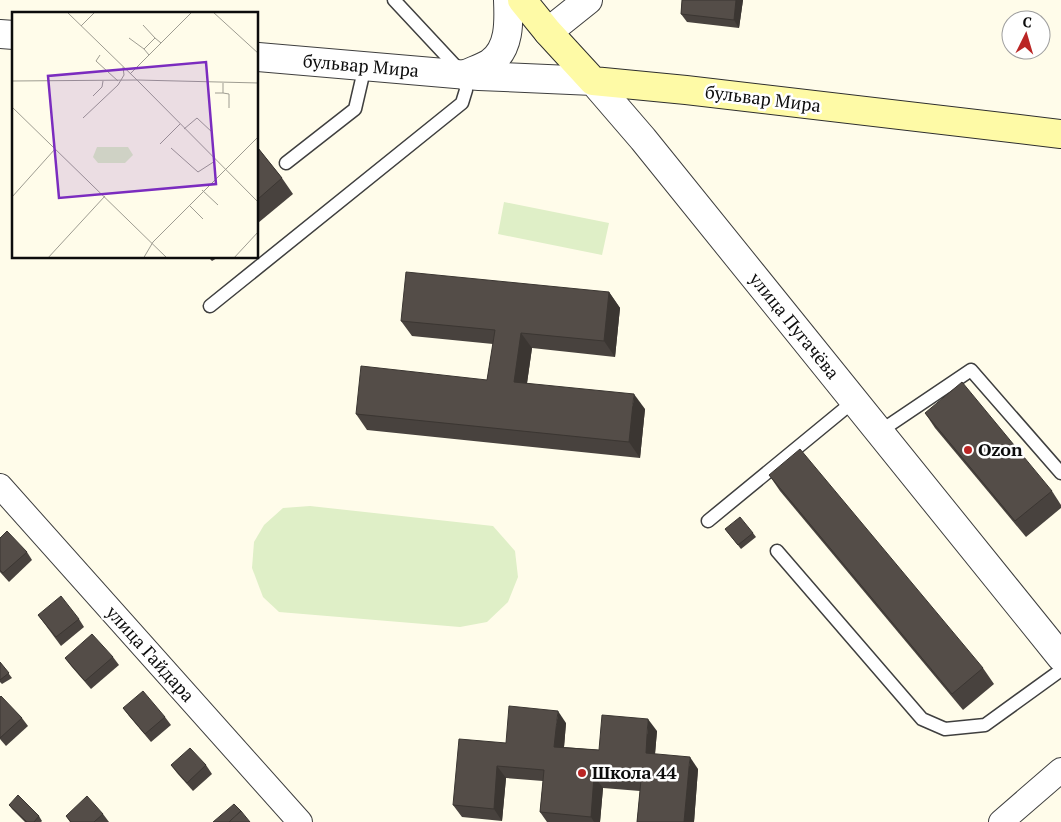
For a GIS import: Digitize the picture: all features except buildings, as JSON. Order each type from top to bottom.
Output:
[{"type":"main road","name":"улица Пугачёва","points":[[522,0],[548,32],[593,81]]},
{"type":"main road","name":"бульвар Мира","points":[[593,81],[657,86],[1061,134]]},
{"type":"street","points":[[464,75],[490,62],[500,53],[506,41],[509,22],[508,0]]},
{"type":"street","points":[[548,32],[588,0]]},
{"type":"street","name":"бульвар Мира","points":[[259,56],[464,75],[593,81]]},
{"type":"street","name":"улица Пугачёва","points":[[593,81],[643,139],[1061,657]]},
{"type":"street","name":"улица Гайдара","points":[[2,491],[300,822]]},
{"type":"street","points":[[1001,822],[1061,770]]},
{"type":"lane","points":[[210,306],[462,103],[466,90],[464,75],[394,0]]},
{"type":"lane","points":[[286,163],[355,109],[365,66]]},
{"type":"lane","points":[[880,432],[971,370],[1061,473]]},
{"type":"lane","points":[[708,521],[854,401]]},
{"type":"lane","points":[[777,552],[922,719],[945,729],[985,725],[1061,670]]},
{"type":"green space","points":[[504,202],[609,223],[602,255],[498,234]]},
{"type":"green space","points":[[310,506],[493,526],[515,551],[518,577],[508,602],[487,622],[460,627],[279,612],[263,597],[252,568],[254,542],[264,525],[283,508]]},
{"type":"place","name":"Ozon","points":[[968,450]]},
{"type":"place","name":"Школа 44","points":[[582,773]]}]
